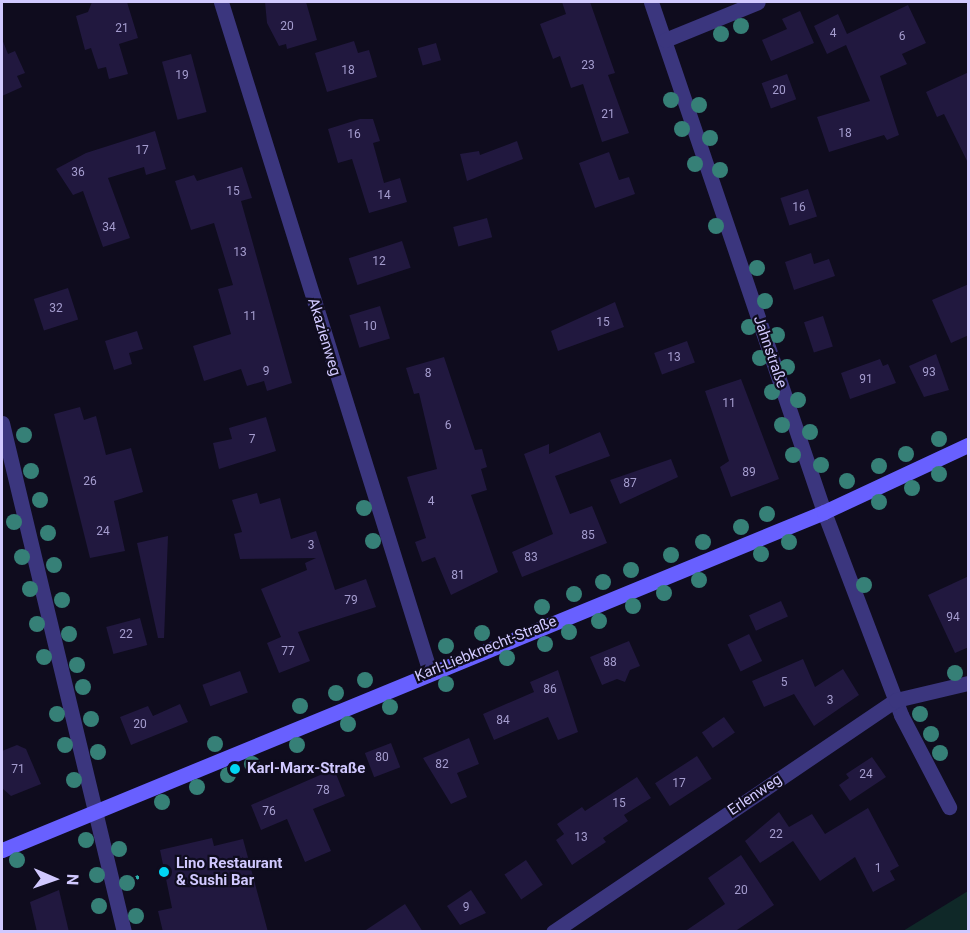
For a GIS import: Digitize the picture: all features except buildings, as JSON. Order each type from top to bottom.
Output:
[{"type":"street","name":"Akazienweg","points":[[220,2],[430,672]]},
{"type":"street","name":"Jahnstraße","points":[[651,2],[824,512],[896,700],[949,807]]},
{"type":"street","points":[[665,40],[758,2]]},
{"type":"street","points":[[2,423],[124,932]]},
{"type":"street","name":"Karl-Liebknecht-Straße","points":[[2,850],[430,672],[824,512],[969,445]]},
{"type":"street","name":"Erlenweg","points":[[553,932],[896,700],[969,683]]},
{"type":"green space","points":[[968,891],[968,931],[903,931]]},
{"type":"place","name":"Karl-Marx-Straße","points":[[235,769]]},
{"type":"place","name":"Lino Restaurant & Sushi Bar","points":[[164,872]]}]
